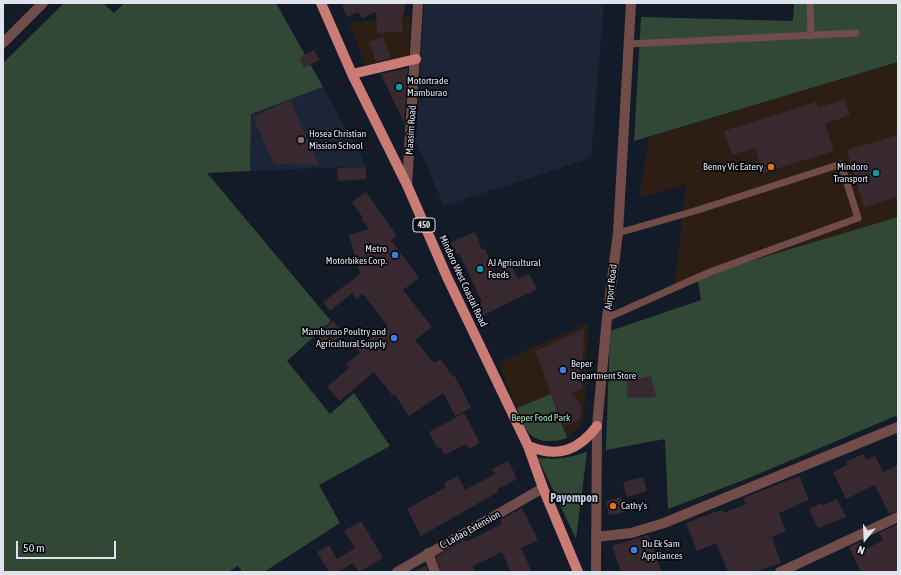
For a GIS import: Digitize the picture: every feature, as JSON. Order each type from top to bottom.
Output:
[{"type":"main road","name":"Mindoro West Coastal Road","points":[[321,3],[352,74],[407,185],[447,277],[528,446],[543,488],[578,572]]},
{"type":"main road","points":[[352,74],[416,59]]},
{"type":"main road","points":[[528,446],[549,452],[563,451],[573,448],[587,439],[597,426]]},
{"type":"street","points":[[3,43],[43,3]]},
{"type":"street","name":"Maasim Road","points":[[407,185],[416,59],[418,3]]},
{"type":"street","name":"Airport Road","points":[[596,572],[597,426],[607,318],[618,233],[628,44],[632,3]]},
{"type":"street","points":[[596,537],[631,532],[664,523],[898,427]]},
{"type":"street","name":"C. Ladao Extension","points":[[397,572],[543,488]]},
{"type":"street","points":[[780,572],[898,517]]},
{"type":"street","points":[[428,553],[435,572]]},
{"type":"lane","points":[[810,3],[811,36]]},
{"type":"lane","points":[[628,44],[856,34]]},
{"type":"lane","points":[[607,318],[710,272],[858,218],[841,164],[698,210],[618,233]]},
{"type":"shaded area","points":[[424,3],[604,3],[591,158],[444,206],[416,141]]},
{"type":"shaded area","points":[[410,16],[409,57],[365,65],[349,23]]},
{"type":"shaded area","points":[[898,62],[898,217],[675,284],[686,184],[639,198],[649,137]]},
{"type":"shaded area","name":"Hosea Christian Mission School","points":[[323,87],[366,166],[250,171],[251,114]]},
{"type":"shaded area","points":[[588,323],[584,421],[567,438],[557,442],[544,441],[528,433],[498,363]]},
{"type":"green space","points":[[64,3],[103,3],[114,13],[124,3],[276,3],[323,87],[251,114],[250,171],[207,173],[331,321],[287,361],[330,414],[354,393],[390,446],[319,485],[340,523],[264,572],[242,572],[238,566],[228,572],[3,572],[3,63]]},
{"type":"green space","points":[[794,3],[898,3],[898,62],[634,141],[641,17],[793,21]]},
{"type":"green space","points":[[898,217],[898,415],[749,478],[668,509],[665,439],[606,450],[610,331],[701,300],[697,277]]},
{"type":"green space","name":"Beper Food Park","points":[[551,394],[567,438],[552,441],[536,439],[526,430],[517,408]]},
{"type":"green space","points":[[587,452],[576,539],[538,458],[563,458]]},
{"type":"building","points":[[341,3],[405,3],[404,14],[402,14],[403,32],[377,33],[376,12],[362,18],[358,12],[347,17]]},
{"type":"building","points":[[383,37],[391,58],[376,62],[369,42]]},
{"type":"building","points":[[314,50],[320,60],[304,68],[299,58]]},
{"type":"building","name":"Motortrade Mamburao","points":[[408,68],[404,123],[381,74]]},
{"type":"building","points":[[844,99],[850,115],[825,124],[834,151],[763,173],[755,148],[732,155],[724,131],[816,102],[818,108]]},
{"type":"building","points":[[290,100],[319,165],[274,164],[253,117]]},
{"type":"building","name":"Mindoro Transport","points":[[898,135],[898,197],[864,207],[847,150]]},
{"type":"building","points":[[366,167],[366,179],[338,181],[337,168]]},
{"type":"building","points":[[366,192],[397,236],[391,240],[419,278],[403,290],[432,327],[415,340],[434,363],[441,359],[452,376],[454,375],[471,408],[455,416],[443,393],[409,416],[395,395],[393,396],[374,372],[340,401],[327,387],[349,368],[346,364],[360,353],[356,349],[387,325],[363,294],[356,299],[352,293],[330,311],[323,302],[360,274],[349,235],[369,229],[361,219],[363,218],[352,202]]},
{"type":"building","points":[[475,232],[482,250],[485,249],[496,273],[511,265],[518,279],[529,274],[537,289],[480,317],[475,305],[482,302],[459,253],[456,254],[451,242]]},
{"type":"building","points":[[333,321],[344,334],[327,348],[317,335]]},
{"type":"building","name":"Beper Department Store","points":[[584,329],[582,389],[571,393],[581,405],[580,420],[564,426],[535,351]]},
{"type":"building","points":[[651,376],[656,397],[627,398],[627,381]]},
{"type":"building","points":[[464,413],[480,443],[469,449],[466,444],[445,455],[441,448],[438,449],[429,432]]},
{"type":"building","points":[[863,454],[866,460],[875,456],[883,472],[898,465],[898,511],[889,514],[875,485],[846,499],[833,472],[847,465],[846,462]]},
{"type":"building","points":[[508,461],[517,479],[497,489],[498,492],[421,536],[407,509],[446,487],[444,483],[458,476],[465,490],[495,474],[492,469]]},
{"type":"building","points":[[799,476],[809,500],[779,513],[786,531],[772,537],[781,563],[754,572],[728,572],[716,543],[697,551],[686,523],[723,510],[724,513],[746,504],[743,498]]},
{"type":"building","points":[[643,477],[647,491],[627,497],[623,482]]},
{"type":"building","points":[[621,497],[624,512],[609,515],[606,501]]},
{"type":"building","points":[[837,499],[846,517],[818,528],[809,509],[822,503],[823,505]]},
{"type":"building","points":[[522,508],[538,540],[521,548],[532,572],[511,572],[502,552],[473,566],[475,572],[441,572],[436,557],[465,540],[466,542],[502,524],[500,520]]},
{"type":"building","points":[[361,521],[383,558],[359,572],[353,563],[338,572],[329,572],[317,552],[329,545],[337,559],[355,548],[344,531]]},
{"type":"building","points":[[898,524],[898,572],[861,572],[849,547],[860,542],[864,550],[883,540],[879,533]]},
{"type":"building","name":"Du Ek Sam Appliances","points":[[648,535],[662,572],[621,572],[612,546]]},
{"type":"building","points":[[426,566],[428,572],[412,572]]},
{"type":"place","name":"Motortrade Mamburao","points":[[399,87]]},
{"type":"place","name":"Hosea Christian Mission School","points":[[301,140]]},
{"type":"place","name":"Benny Vic Eatery","points":[[771,167]]},
{"type":"place","name":"Mindoro Transport","points":[[876,173]]},
{"type":"place","name":"Metro Motorbikes Corp.","points":[[395,255]]},
{"type":"place","name":"AJ Agricultural Feeds","points":[[480,269]]},
{"type":"place","name":"Mamburao Poultry and Agricultural Supply","points":[[394,338]]},
{"type":"place","name":"Beper Department Store","points":[[563,370]]},
{"type":"place","name":"Cathy's","points":[[613,506]]},
{"type":"place","name":"Du Ek Sam Appliances","points":[[634,550]]},
{"type":"district","name":"Payompon","points":[[574,498]]}]
